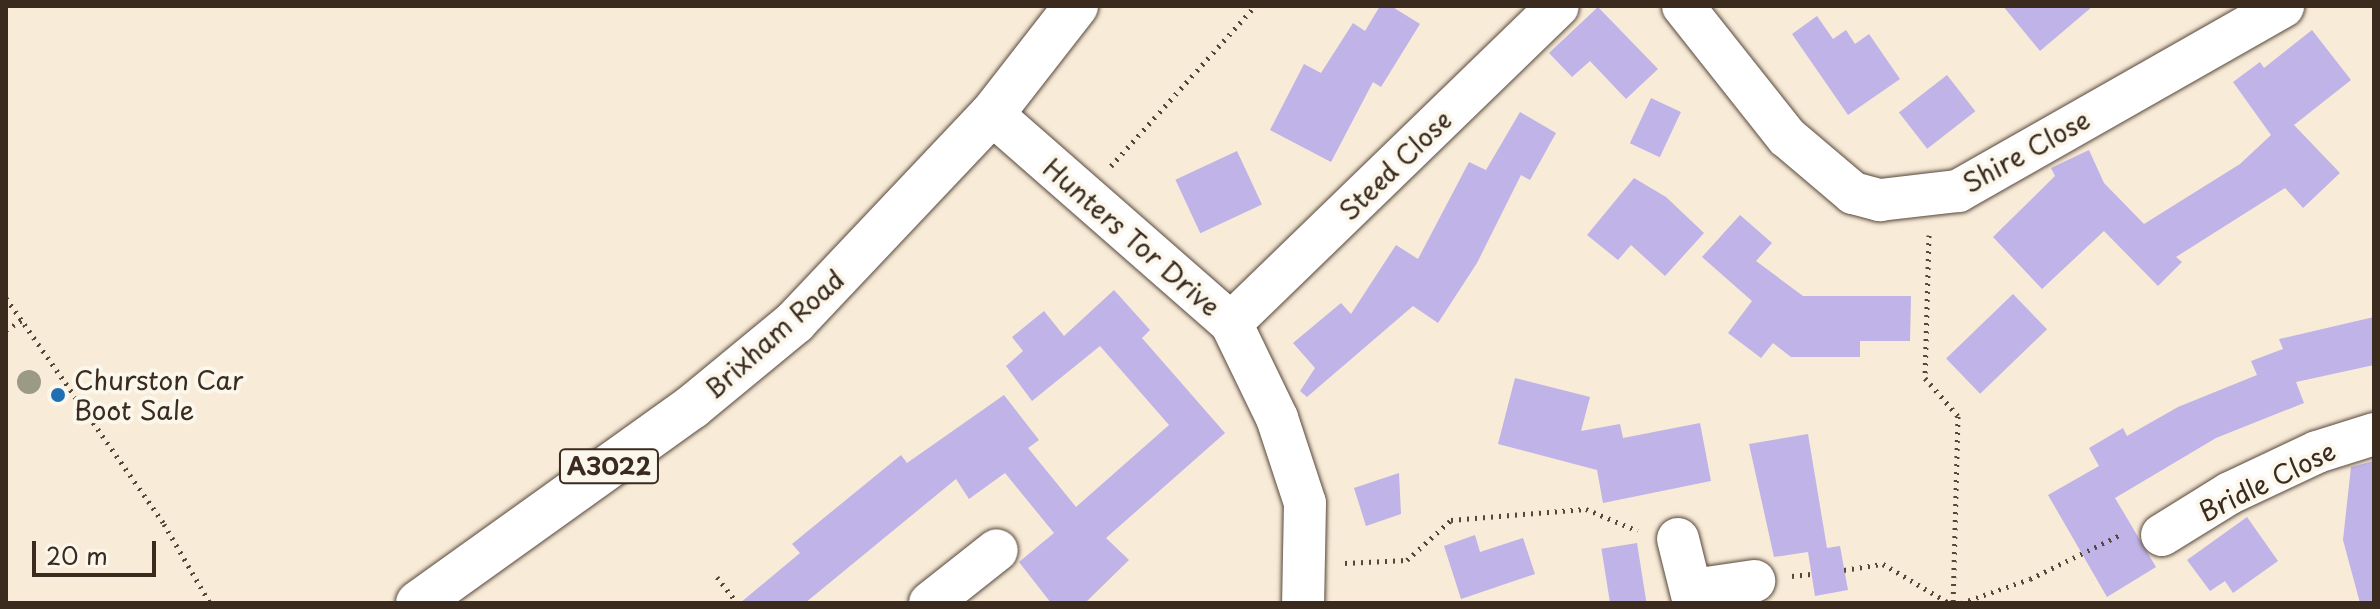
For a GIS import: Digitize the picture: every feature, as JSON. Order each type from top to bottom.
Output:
[{"type":"main road","name":"Brixham Road","points":[[418,603],[692,407],[795,322],[992,114],[1076,6]]},
{"type":"street","name":"Steed Close","points":[[1231,323],[1558,6]]},
{"type":"street","name":"Shire Close","points":[[1683,6],[1787,137],[1853,193],[1880,200],[1929,198],[1958,191],[2007,167],[2058,132],[2283,6]]},
{"type":"street","name":"Hunters Tor Drive","points":[[992,114],[1231,323],[1277,418],[1305,503],[1304,584]]},
{"type":"street","name":"Bridle Close","points":[[2162,535],[2242,487],[2317,452],[2374,434]]},
{"type":"street","points":[[1678,539],[1694,596],[1754,581]]},
{"type":"street","points":[[951,598],[997,550]]},
{"type":"path","points":[[1086,198],[1255,6]]},
{"type":"path","points":[[1844,570],[1883,564],[1951,603],[1958,416],[1925,378],[1929,198]]},
{"type":"path","points":[[6,298],[164,524],[210,603]]},
{"type":"path","points":[[6,330],[22,320]]},
{"type":"path","points":[[1304,584],[1407,560],[1451,520],[1586,509],[1645,534],[1678,539]]},
{"type":"path","points":[[1961,603],[2030,579],[2125,533],[2162,535]]},
{"type":"path","points":[[717,577],[737,603]]},
{"type":"building","points":[[1380,6],[1391,6],[1420,24],[1381,87],[1373,82],[1331,162],[1270,130],[1304,64],[1321,73],[1353,23],[1365,31]]},
{"type":"building","points":[[2003,6],[2093,6],[2040,51]]},
{"type":"building","points":[[1598,7],[1658,69],[1626,99],[1590,61],[1572,77],[1549,53]]},
{"type":"building","points":[[1817,16],[1833,39],[1846,30],[1855,44],[1869,34],[1900,79],[1848,115],[1792,34]]},
{"type":"building","points":[[2312,30],[2351,80],[2294,125],[2340,173],[2303,208],[2285,188],[2176,257],[2182,262],[2158,286],[2104,231],[2042,289],[1993,237],[2055,176],[2051,168],[2089,150],[2104,183],[2144,224],[2240,164],[2271,135],[2233,82],[2260,62],[2264,68]]},
{"type":"building","points":[[1947,75],[1975,111],[1927,149],[1899,113]]},
{"type":"building","points":[[1651,98],[1681,112],[1660,157],[1630,143]]},
{"type":"building","points":[[1520,112],[1556,133],[1530,180],[1521,175],[1477,263],[1438,323],[1413,306],[1307,397],[1300,391],[1315,368],[1293,343],[1341,303],[1351,314],[1396,245],[1418,259],[1469,162],[1486,170]]},
{"type":"building","points":[[1237,151],[1262,204],[1200,233],[1175,180]]},
{"type":"building","points":[[1634,178],[1666,197],[1704,233],[1665,276],[1631,245],[1618,260],[1587,235]]},
{"type":"building","points":[[1740,215],[1772,243],[1756,261],[1803,296],[1911,296],[1910,341],[1860,341],[1860,357],[1791,357],[1773,343],[1761,358],[1728,333],[1752,301],[1702,257]]},
{"type":"building","points":[[1114,290],[1150,330],[1142,338],[1225,433],[1106,538],[1129,560],[1085,603],[1051,603],[1019,562],[1054,533],[1005,473],[969,499],[956,479],[805,603],[740,603],[800,553],[792,544],[901,455],[907,463],[1004,395],[1039,440],[1028,448],[1076,507],[1169,425],[1100,346],[1032,401],[1006,366],[1023,351],[1012,337],[1044,311],[1064,336]]},
{"type":"building","points":[[2013,294],[2047,329],[1980,394],[1946,359]]},
{"type":"building","points":[[2374,317],[2374,365],[2296,382],[2304,403],[2216,438],[2115,498],[2156,567],[2107,597],[2048,495],[2099,466],[2089,448],[2123,428],[2127,436],[2178,407],[2257,375],[2251,361],[2283,349],[2279,339]]},
{"type":"building","points":[[1515,378],[1590,397],[1581,431],[1620,424],[1623,438],[1700,423],[1711,481],[1603,503],[1597,470],[1498,444]]},
{"type":"building","points":[[1808,434],[1827,548],[1840,546],[1848,590],[1815,596],[1808,552],[1774,557],[1749,444]]},
{"type":"building","points":[[2374,461],[2374,603],[2360,603],[2343,540],[2351,467]]},
{"type":"building","points":[[1399,473],[1401,514],[1366,526],[1354,488]]},
{"type":"building","points":[[2247,517],[2278,561],[2233,593],[2225,581],[2210,591],[2187,560]]},
{"type":"building","points":[[1475,535],[1480,552],[1523,538],[1535,574],[1461,599],[1444,546]]},
{"type":"building","points":[[1637,543],[1647,603],[1610,603],[1601,549]]},
{"type":"place","name":"Churston Car Boot Sale","points":[[58,395]]}]
